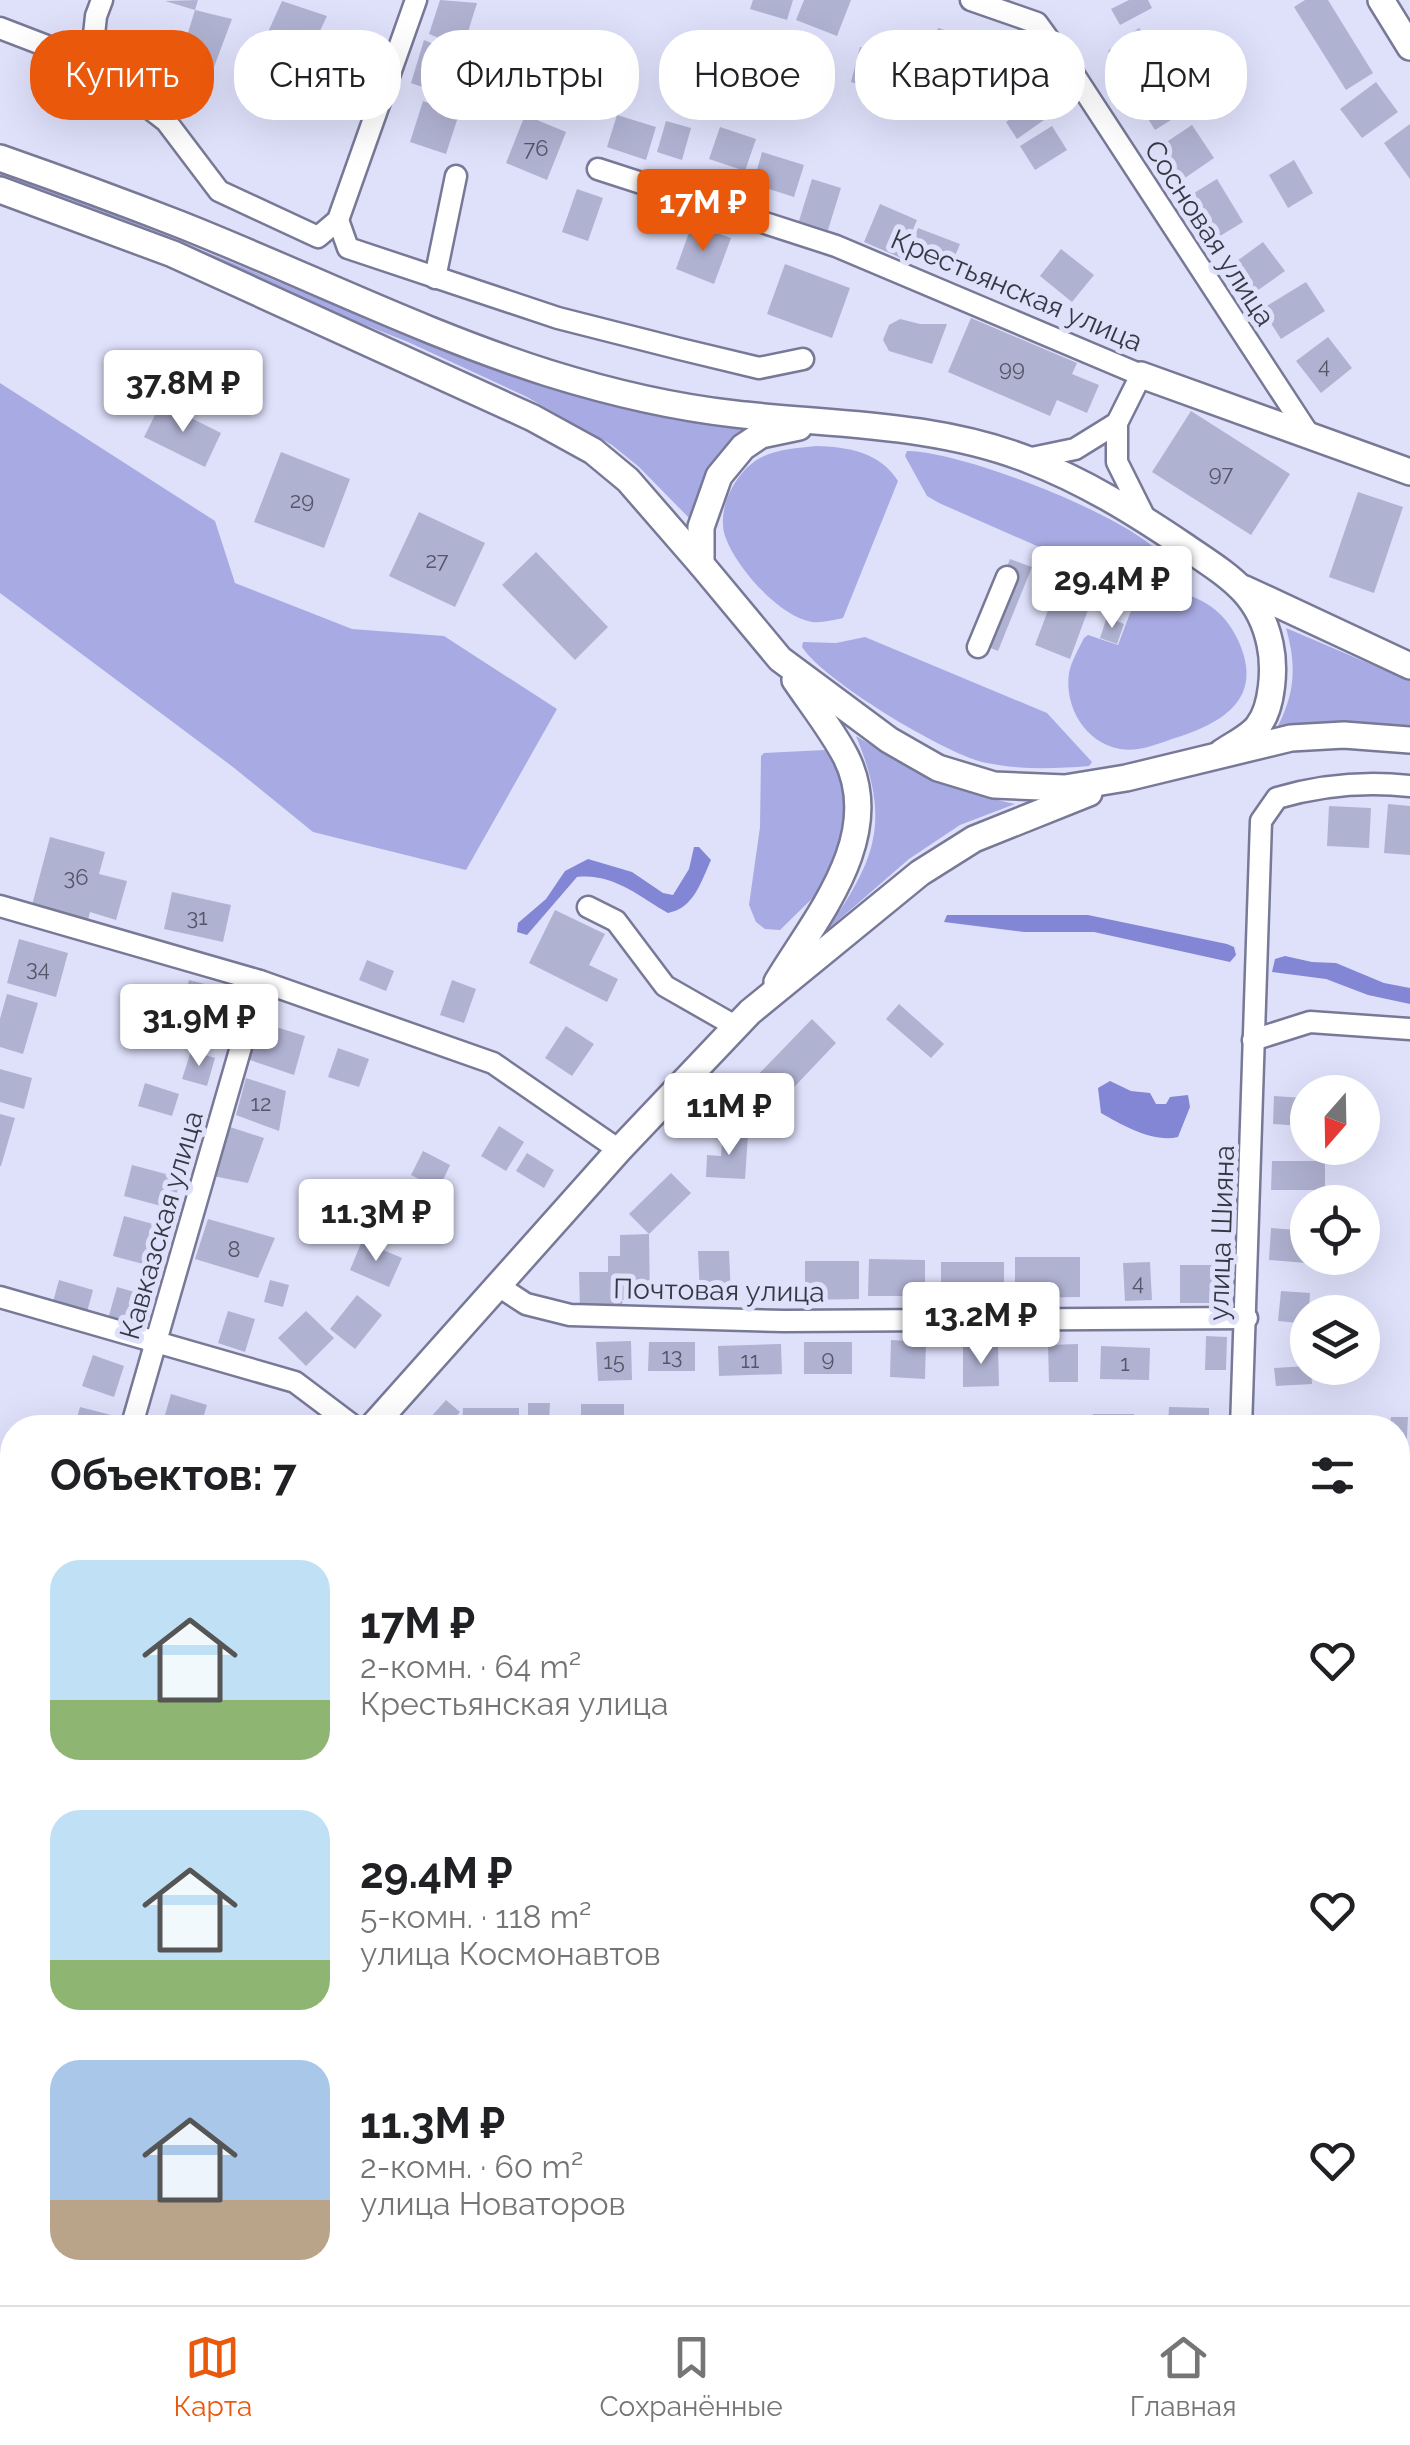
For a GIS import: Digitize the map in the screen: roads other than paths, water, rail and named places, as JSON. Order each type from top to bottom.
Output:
[{"type":"main road","points":[[1381,0],[1408,38]]},
{"type":"main road","points":[[0,158],[180,225],[422,327],[548,372],[628,395],[733,414],[839,422],[975,444],[1027,459],[1085,485],[1146,520],[1240,587],[1410,666]]},
{"type":"main road","points":[[0,190],[173,254],[533,418],[593,451],[628,480],[780,659],[848,760],[856,792],[856,836],[849,862],[766,999]]},
{"type":"main road","name":"Крестьянская улица","points":[[1141,375],[1410,472]]},
{"type":"main road","points":[[702,564],[701,527],[706,505],[719,476],[744,447],[760,434],[839,422]]},
{"type":"main road","points":[[1221,753],[1259,726],[1270,696],[1272,655],[1266,624],[1259,607],[1240,587]]},
{"type":"main road","points":[[780,659],[872,728],[938,768],[994,786],[1065,788],[1126,778],[1292,738],[1344,735],[1410,740]]},
{"type":"main road","points":[[382,1415],[619,1150],[735,1026],[766,999],[920,872],[974,839],[1126,778]]},
{"type":"street","points":[[94,30],[102,0]]},
{"type":"street","points":[[165,120],[219,190],[318,237],[338,220],[416,0]]},
{"type":"street","name":"Сосновая улица","points":[[971,0],[1037,23],[1308,433]]},
{"type":"street","points":[[0,28],[30,39]]},
{"type":"street","name":"Крестьянская улица","points":[[598,168],[836,246],[1141,375]]},
{"type":"street","points":[[435,278],[456,176]]},
{"type":"street","points":[[338,220],[348,248],[558,318],[760,368],[803,359]]},
{"type":"street","points":[[1141,375],[1117,423],[1117,462],[1146,520]]},
{"type":"street","points":[[1027,459],[1075,450],[1117,423]]},
{"type":"street","points":[[978,647],[1006,577]]},
{"type":"street","name":"улица Шияна","points":[[1242,1415],[1259,831],[1263,816],[1276,798],[1362,782],[1410,786]]},
{"type":"street","points":[[0,907],[260,981],[493,1063],[619,1150]]},
{"type":"street","points":[[588,907],[616,921],[665,986],[735,1026]]},
{"type":"street","name":"Кавказская улица","points":[[136,1415],[260,981]]},
{"type":"street","points":[[1253,1040],[1310,1022],[1410,1030]]},
{"type":"street","name":"Почтовая улица","points":[[497,1285],[526,1304],[570,1315],[784,1320],[1247,1318]]},
{"type":"street","points":[[0,1297],[295,1382],[339,1415]]}]
